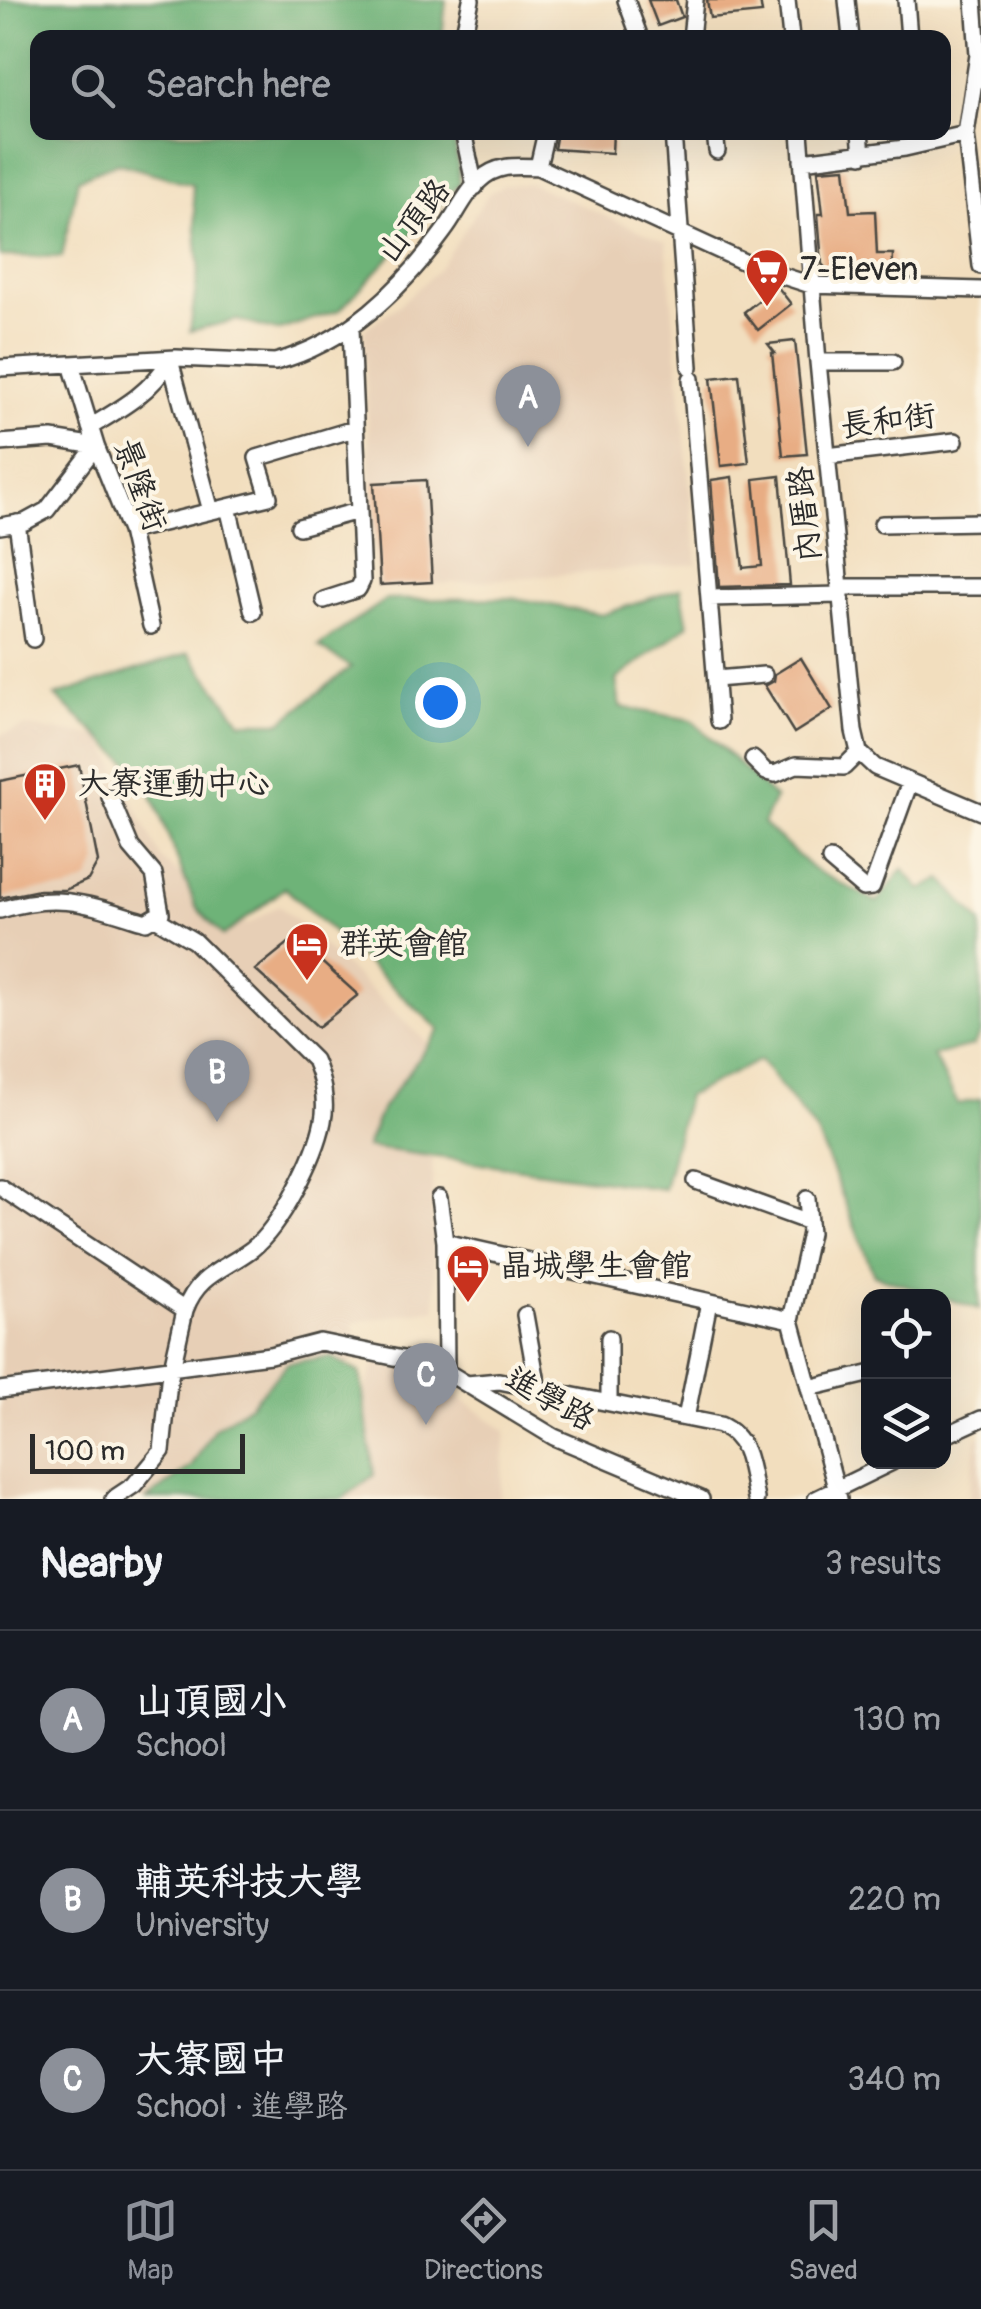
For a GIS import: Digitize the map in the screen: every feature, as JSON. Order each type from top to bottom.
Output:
[{"type":"street","points":[[465,30],[471,0]]},
{"type":"street","points":[[626,0],[637,30]]},
{"type":"street","points":[[692,30],[695,0]]},
{"type":"street","points":[[786,0],[789,30]]},
{"type":"street","points":[[848,0],[850,30]]},
{"type":"street","points":[[906,0],[909,30]]},
{"type":"street","points":[[974,0],[978,54],[966,134],[975,171],[981,266]]},
{"type":"street","points":[[951,135],[966,134]]},
{"type":"street","points":[[465,140],[474,187]]},
{"type":"street","points":[[544,140],[538,167],[756,267],[811,285],[981,290]]},
{"type":"street","points":[[674,140],[678,231],[720,721]]},
{"type":"street","points":[[716,140],[717,151]]},
{"type":"street","name":"內厝路","points":[[801,140],[827,456],[854,732],[860,752]]},
{"type":"street","points":[[861,140],[862,154]]},
{"type":"street","points":[[802,161],[862,154],[913,140]]},
{"type":"street","name":"山頂路","points":[[0,368],[170,360],[274,362],[351,329],[404,282],[480,180],[504,166],[538,167]]},
{"type":"street","points":[[324,600],[361,587],[351,329]]},
{"type":"street","points":[[90,427],[132,403],[170,360]]},
{"type":"street","points":[[170,360],[253,612]]},
{"type":"street","points":[[818,362],[893,362]]},
{"type":"street","name":"景隆街","points":[[71,364],[96,446],[130,531],[152,626]]},
{"type":"street","points":[[130,531],[269,497],[257,458],[354,429]]},
{"type":"street","points":[[0,443],[52,440],[96,446],[47,510],[39,517],[8,525],[33,640]]},
{"type":"street","name":"長和街","points":[[827,456],[954,441]]},
{"type":"street","points":[[299,526],[358,511]]},
{"type":"street","points":[[882,524],[981,522]]},
{"type":"street","points":[[709,598],[981,586]]},
{"type":"street","points":[[716,679],[764,675]]},
{"type":"street","points":[[752,759],[766,772],[775,774],[796,765],[844,767],[860,752],[875,768],[981,812]]},
{"type":"street","points":[[830,860],[863,888],[872,887],[910,782]]},
{"type":"street","points":[[0,910],[68,899],[146,922],[161,913],[154,874],[130,847],[110,797]]},
{"type":"street","points":[[113,1499],[134,1484],[162,1451],[172,1366],[192,1290],[254,1247],[277,1221],[298,1186],[324,1119],[322,1080],[314,1060],[194,941],[156,918]]},
{"type":"street","points":[[696,1181],[809,1222]]},
{"type":"street","points":[[0,1187],[185,1310]]},
{"type":"street","points":[[439,1198],[446,1242],[446,1372]]},
{"type":"street","points":[[807,1199],[810,1233],[792,1320],[837,1494]]},
{"type":"street","points":[[446,1242],[792,1320]]},
{"type":"street","points":[[686,1418],[709,1302]]},
{"type":"street","points":[[526,1315],[538,1388]]},
{"type":"street","points":[[610,1338],[610,1402]]},
{"type":"street","name":"進學路","points":[[0,1390],[270,1355],[320,1342],[437,1366],[554,1437],[701,1499]]},
{"type":"street","points":[[809,1388],[861,1376]]},
{"type":"street","points":[[467,1384],[499,1381],[720,1425],[738,1435],[744,1445],[756,1499]]},
{"type":"street","points":[[951,1433],[981,1419]]},
{"type":"street","points":[[816,1499],[837,1494],[880,1469]]},
{"type":"shaded area","points":[[532,184],[666,242],[697,564],[376,589],[364,329],[398,306],[438,270],[489,193],[504,185]]},
{"type":"shaded area","points":[[25,727],[101,736],[162,860],[247,925],[279,905],[435,1049],[432,1195],[436,1309],[354,1322],[357,1357],[201,1499],[0,1499],[0,735]]},
{"type":"shaded area","points":[[375,1361],[422,1371],[506,1431],[500,1499],[329,1499]]},
{"type":"shaded area","points":[[981,1435],[981,1499],[968,1499],[977,1437]]},
{"type":"green space","points":[[0,0],[446,0],[443,30],[30,30],[30,140],[455,140],[460,183],[340,310],[277,331],[237,320],[190,331],[199,265],[192,184],[117,163],[78,179],[62,257],[0,256]]},
{"type":"green space","points":[[681,588],[688,625],[616,680],[620,707],[692,720],[775,798],[763,824],[813,869],[877,902],[903,869],[921,890],[942,879],[981,923],[981,1033],[973,1046],[933,1055],[958,1104],[981,1099],[979,1309],[951,1300],[951,1289],[917,1289],[874,1275],[817,1133],[760,1060],[687,1096],[664,1189],[366,1147],[382,1108],[440,1030],[285,888],[223,936],[196,907],[146,779],[55,696],[189,653],[241,722],[281,722],[351,667],[318,646],[386,600],[515,598],[602,615]]},
{"type":"green space","points":[[331,1357],[360,1373],[374,1475],[342,1499],[147,1499],[192,1466],[214,1429],[250,1405],[288,1363]]},
{"type":"building","points":[[648,0],[676,0],[682,17],[658,26]]},
{"type":"building","points":[[707,0],[760,0],[762,13],[710,18]]},
{"type":"building","points":[[556,140],[613,140],[612,153],[554,149]]},
{"type":"building","points":[[845,168],[850,212],[875,211],[877,254],[893,254],[892,276],[841,274],[822,264],[818,214],[823,214],[818,170]]},
{"type":"building","name":"7-Eleven","points":[[777,286],[791,304],[758,330],[744,312]]},
{"type":"building","points":[[795,341],[807,454],[783,456],[775,353],[768,344]]},
{"type":"building","points":[[739,375],[749,463],[721,466],[711,378]]},
{"type":"building","points":[[780,476],[790,585],[719,587],[711,480],[732,477],[743,568],[762,566],[754,479]]},
{"type":"building","points":[[426,480],[432,582],[380,585],[374,483]]},
{"type":"building","points":[[801,658],[832,709],[794,733],[765,686],[774,681],[775,674]]},
{"type":"building","name":"大寮運動中心","points":[[79,765],[98,862],[88,880],[65,890],[39,890],[0,898],[0,781]]},
{"type":"building","name":"群英會館","points":[[295,938],[358,995],[318,1027],[255,970]]},
{"type":"place","name":"7-Eleven","points":[[767,308]]},
{"type":"place","name":"山頂國小","points":[[528,447]]},
{"type":"place","name":"大寮運動中心","points":[[45,822]]},
{"type":"place","name":"群英會館","points":[[307,982]]},
{"type":"place","name":"輔英科技大學","points":[[217,1122]]},
{"type":"place","name":"晶城學生會館","points":[[468,1304]]},
{"type":"place","name":"大寮國中","points":[[426,1425]]}]
